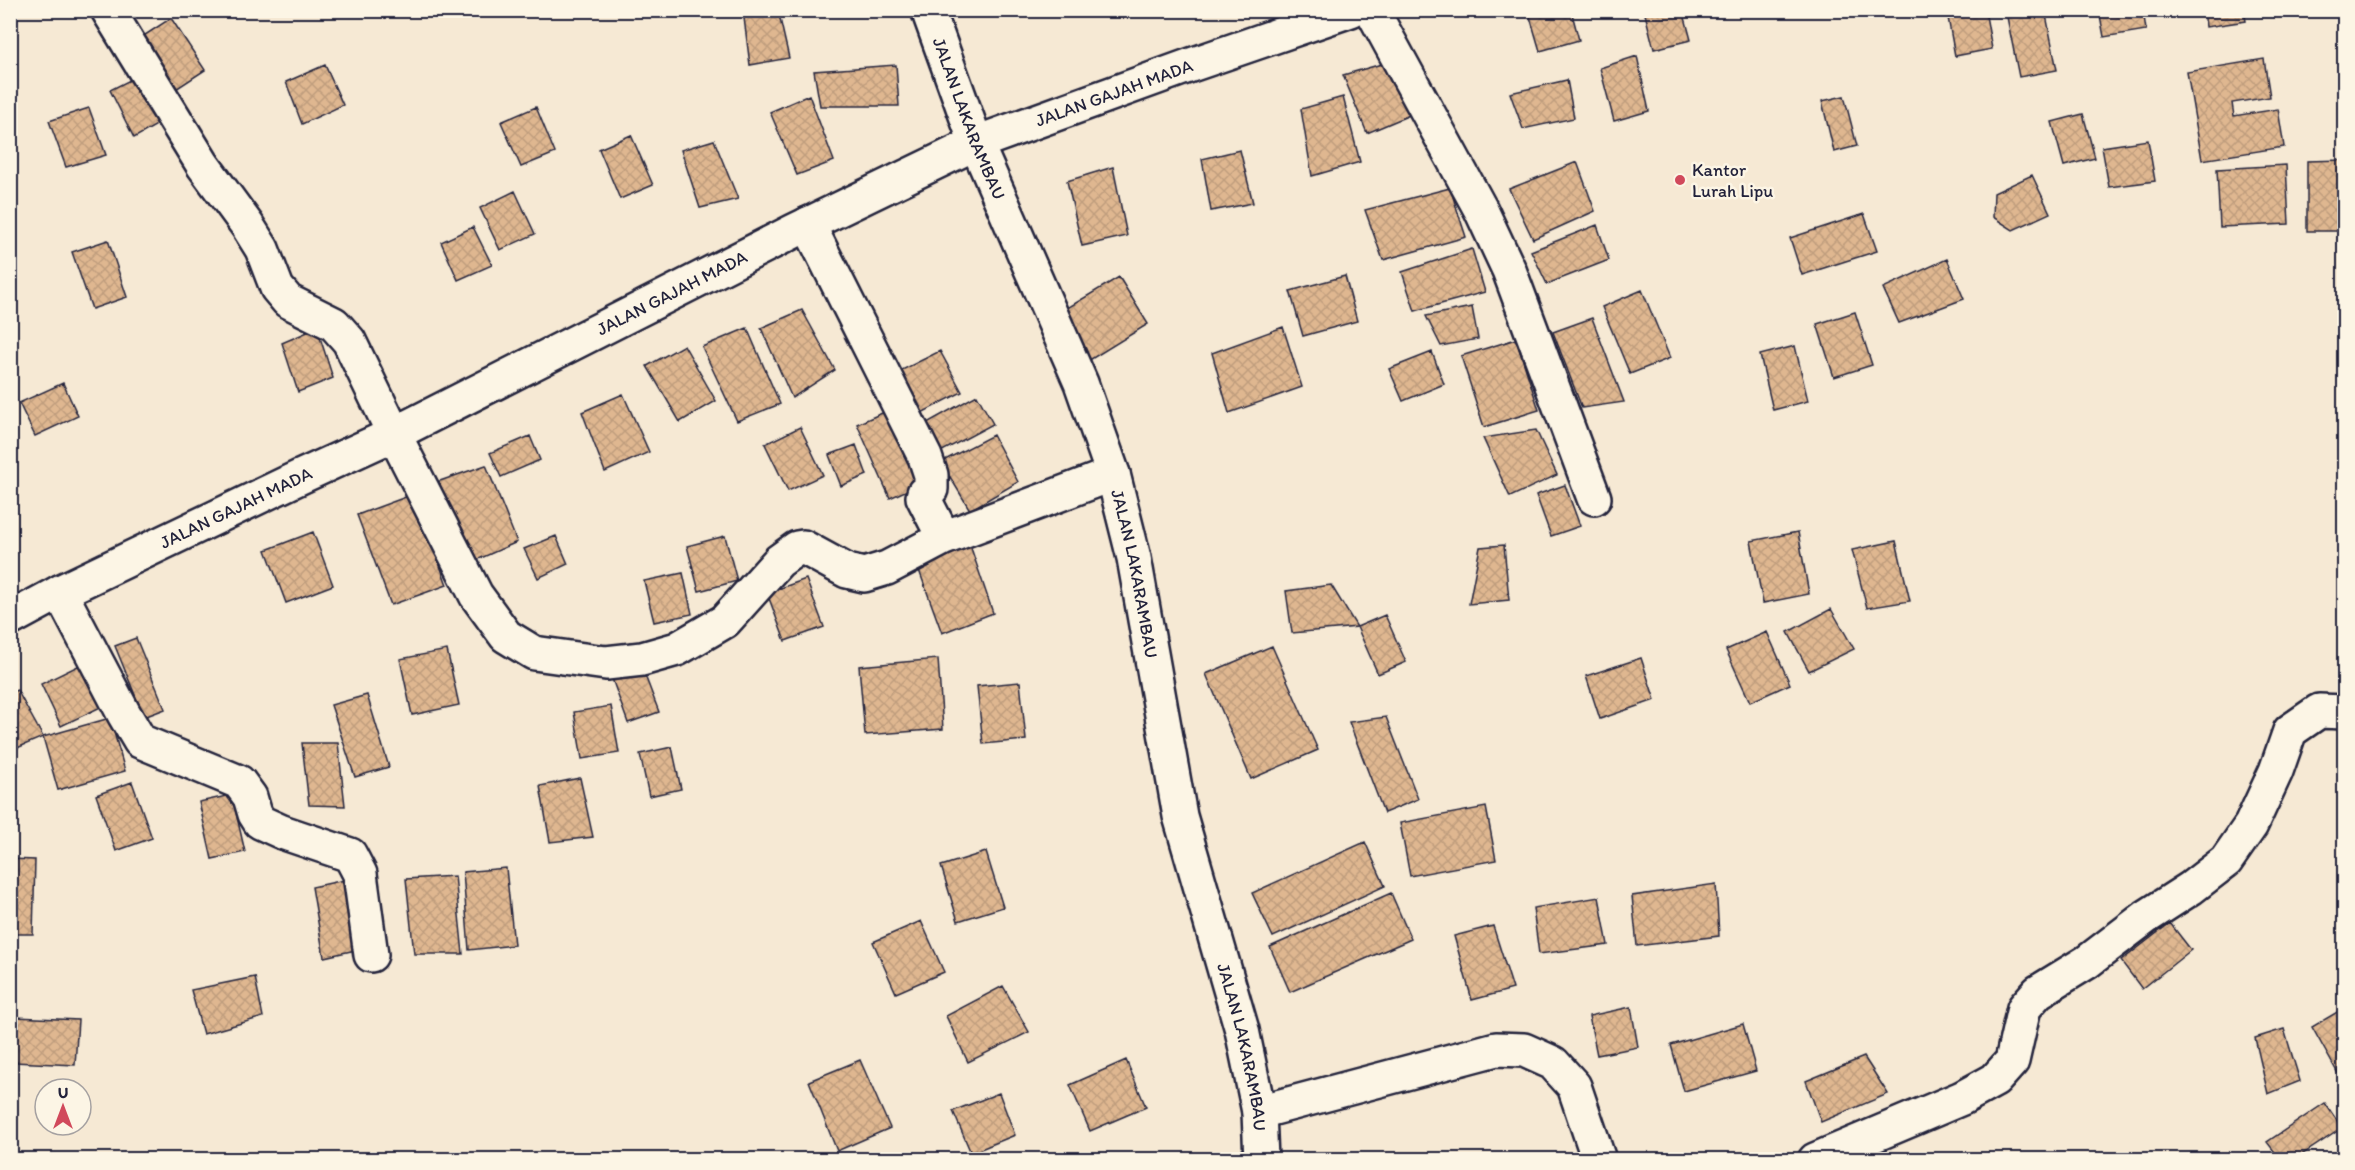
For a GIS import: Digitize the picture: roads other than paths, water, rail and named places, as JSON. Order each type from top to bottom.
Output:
[{"type":"main road","points":[[108,10],[203,165],[248,225],[262,249],[277,288],[288,301],[334,324],[349,341],[476,595],[506,636],[534,653],[606,663],[642,659],[677,649],[725,621],[779,561],[797,548],[803,547],[847,571],[864,575],[887,568],[944,538],[1113,474]]},
{"type":"main road","name":"JALAN LAKARAMBAU","points":[[928,10],[976,143],[1081,383],[1113,474],[1134,558],[1180,816],[1242,1030],[1259,1112],[1261,1160]]},
{"type":"main road","name":"JALAN GAJAH MADA","points":[[11,617],[300,477],[394,435],[808,224],[976,143],[1351,10]]},
{"type":"main road","points":[[1372,10],[1481,210],[1509,270],[1594,498]]},
{"type":"main road","points":[[808,224],[925,457],[932,475],[931,489],[924,493],[923,497],[944,538]]},
{"type":"main road","points":[[60,592],[140,741],[239,782],[250,797],[260,822],[282,832],[350,855],[360,874],[371,955]]},
{"type":"main road","points":[[1815,1160],[1962,1098],[1995,1080],[2012,1061],[2024,1008],[2038,992],[2087,962],[2226,861],[2251,825],[2276,771],[2290,731],[2319,711],[2344,712]]},
{"type":"main road","points":[[1259,1112],[1496,1049],[1524,1050],[1553,1063],[1574,1086],[1599,1160]]},
{"type":"place","name":"Kantor Lurah Lipu","points":[[1680,180]]}]
